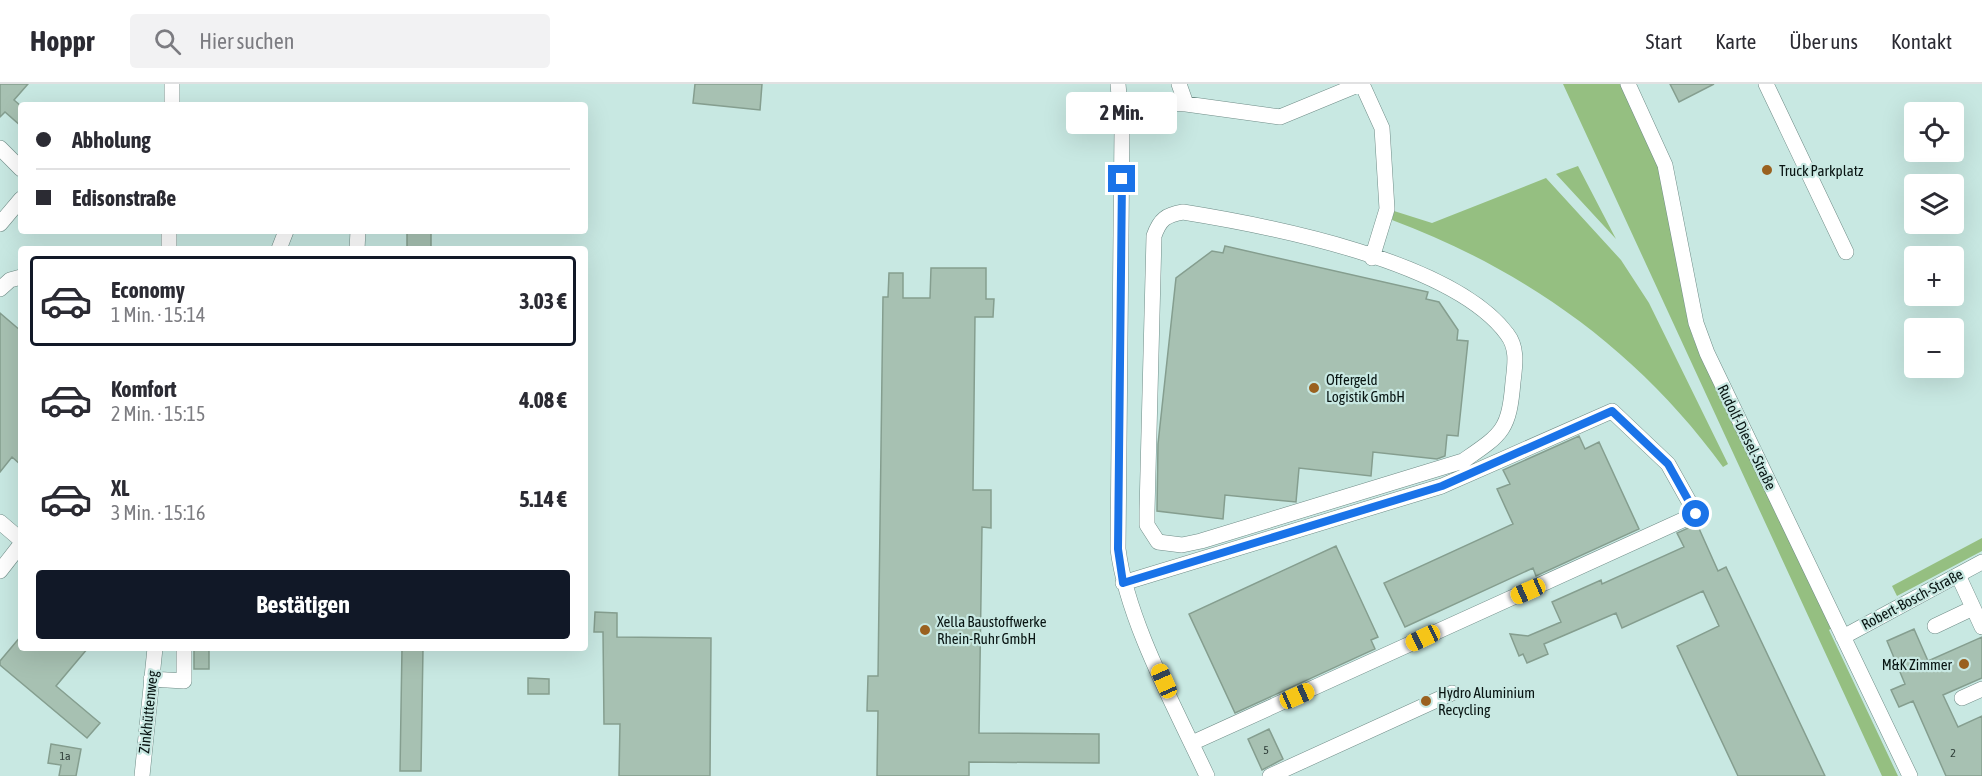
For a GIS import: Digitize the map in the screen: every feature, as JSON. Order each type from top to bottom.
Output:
[{"type":"street","points":[[172,84],[172,102]]},
{"type":"street","points":[[1118,84],[1122,179],[1118,549],[1123,583],[1136,618],[1207,776]]},
{"type":"street","points":[[1179,84],[1186,104]]},
{"type":"street","points":[[1120,100],[1186,104],[1280,117],[1361,84],[1382,128],[1387,209],[1372,258]]},
{"type":"street","name":"Rudolf-Diesel-Straße","points":[[1628,84],[1656,140],[1665,165],[1689,293],[1699,333],[1910,776]]},
{"type":"street","points":[[1766,84],[1846,252]]},
{"type":"street","points":[[0,148],[18,166]]},
{"type":"street","points":[[0,224],[18,203]]},
{"type":"street","points":[[1183,212],[1314,239],[1372,258],[1445,284],[1474,302],[1508,335],[1516,355],[1507,422],[1499,436],[1463,461],[1200,542],[1182,545],[1158,542],[1147,525],[1146,511],[1154,236],[1159,223],[1167,214],[1183,212]]},
{"type":"street","points":[[0,289],[10,280],[18,278]]},
{"type":"street","points":[[1123,583],[1442,486],[1612,411],[1668,464],[1696,514],[1192,743]]},
{"type":"street","points":[[0,522],[18,539]]},
{"type":"street","points":[[0,571],[18,546]]},
{"type":"street","name":"Robert-Bosch-Straße","points":[[1843,637],[1982,562]]},
{"type":"street","points":[[1958,575],[1982,627]]},
{"type":"street","points":[[1935,626],[1973,608]]},
{"type":"street","name":"Zinkhüttenweg","points":[[142,776],[154,651]]},
{"type":"street","points":[[152,679],[184,681],[184,651]]},
{"type":"street","points":[[1962,698],[1982,690]]},
{"type":"street","points":[[1270,776],[1452,693]]},
{"type":"green space","points":[[1563,84],[1621,84],[1660,170],[1686,312],[1693,338],[1834,627],[1829,630],[1898,776],[1882,776]]},
{"type":"green space","points":[[1578,166],[1616,239],[1556,174]]},
{"type":"green space","points":[[1546,178],[1621,260],[1649,303],[1728,464],[1723,467],[1655,386],[1617,351],[1576,319],[1488,263],[1392,220],[1394,211],[1432,223]]},
{"type":"green space","points":[[1982,538],[1982,551],[1897,596],[1892,586]]},
{"type":"building","points":[[0,84],[28,84],[14,100],[18,103],[18,123],[5,112],[0,117]]},
{"type":"building","points":[[695,84],[762,84],[760,110],[693,103]]},
{"type":"building","points":[[1670,84],[1714,84],[1679,102]]},
{"type":"building","points":[[407,234],[431,234],[431,246],[407,246]]},
{"type":"building","name":"Offergeld Logistik GmbH","points":[[1225,246],[1428,292],[1426,299],[1439,302],[1458,330],[1457,340],[1468,341],[1458,436],[1447,435],[1445,456],[1437,459],[1373,452],[1371,476],[1299,468],[1296,502],[1225,495],[1223,519],[1157,511],[1158,444],[1176,278],[1212,251],[1223,253]]},
{"type":"building","points":[[931,268],[986,268],[986,299],[994,299],[993,317],[975,317],[973,490],[991,490],[991,528],[982,527],[979,733],[1099,734],[1099,763],[969,762],[969,776],[877,776],[878,711],[867,711],[868,676],[878,676],[883,297],[888,297],[889,273],[903,273],[903,298],[930,298]]},
{"type":"building","points":[[0,313],[18,328],[18,462],[12,457],[0,472]]},
{"type":"building","points":[[1579,436],[1585,449],[1599,442],[1639,529],[1536,576],[1533,568],[1405,627],[1384,583],[1513,524],[1497,489],[1510,484],[1503,470]]},
{"type":"building","points":[[1697,524],[1718,571],[1726,567],[1825,776],[1738,776],[1677,646],[1719,626],[1703,591],[1622,628],[1616,613],[1544,644],[1548,654],[1527,663],[1523,654],[1519,656],[1510,634],[1528,636],[1561,622],[1552,602],[1601,580],[1602,584],[1684,547],[1677,533]]},
{"type":"building","points":[[1336,546],[1378,637],[1371,640],[1375,649],[1235,713],[1189,614]]},
{"type":"building","points":[[595,612],[617,613],[617,637],[711,638],[710,776],[619,776],[620,724],[604,724],[603,632],[594,632]]},
{"type":"building","points":[[1914,629],[1928,661],[1982,637],[1982,678],[1943,695],[1958,727],[1982,716],[1982,776],[1946,776],[1913,701],[1899,707],[1891,690],[1905,684],[1887,641]]},
{"type":"building","points":[[18,640],[18,651],[85,651],[56,686],[100,723],[87,738],[0,665],[0,661]]},
{"type":"building","points":[[194,651],[209,651],[209,669],[194,669]]},
{"type":"building","points":[[402,651],[423,651],[421,771],[400,771]]},
{"type":"building","points":[[528,678],[549,679],[549,694],[528,694]]},
{"type":"building","points":[[1269,729],[1283,759],[1262,770],[1248,739]]},
{"type":"building","points":[[51,744],[81,749],[76,776],[59,776],[61,765],[48,763]]},
{"type":"place","name":"Truck Parkplatz","points":[[1767,170]]},
{"type":"place","name":"Offergeld Logistik GmbH","points":[[1314,388]]},
{"type":"place","name":"Xella Baustoffwerke Rhein-Ruhr GmbH","points":[[925,630]]},
{"type":"place","name":"M&K Zimmer","points":[[1964,664]]},
{"type":"place","name":"Hydro Aluminium Recycling","points":[[1426,701]]},
{"type":"route","points":[[1122,179],[1118,549],[1123,583],[1442,486],[1612,411],[1668,464],[1696,514]]}]
